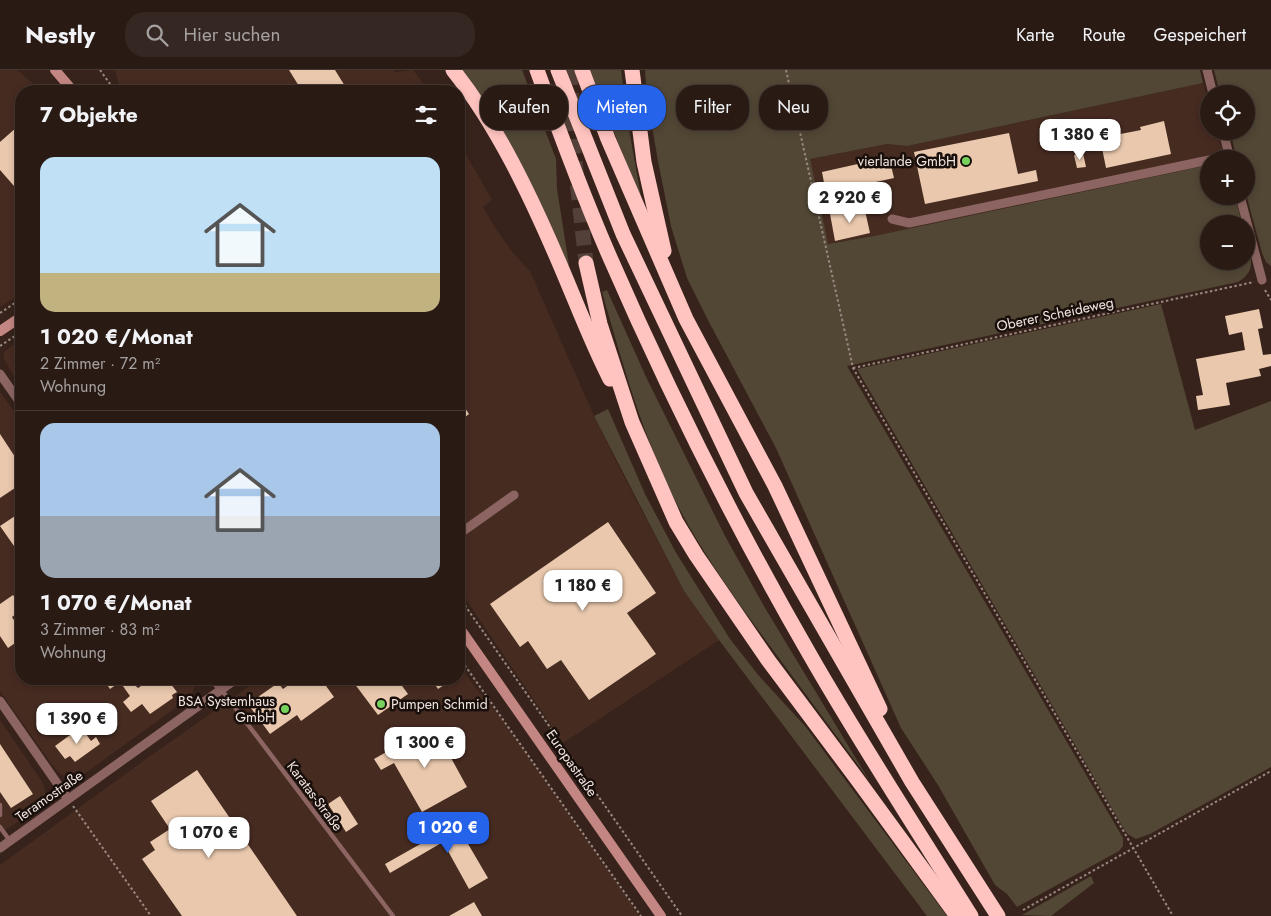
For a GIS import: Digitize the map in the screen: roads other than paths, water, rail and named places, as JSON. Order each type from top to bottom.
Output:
[{"type":"highway","points":[[453,70],[465,85]]},
{"type":"highway","points":[[537,70],[607,252],[678,407],[726,502],[809,653],[872,761],[971,916]]},
{"type":"highway","points":[[558,70],[623,234],[746,493],[912,782],[998,916]]},
{"type":"highway","points":[[582,70],[608,139],[686,319],[775,486],[885,719],[912,782]]},
{"type":"highway","points":[[633,77],[644,162],[672,287]]},
{"type":"highway","points":[[465,85],[511,160],[557,258],[602,364],[632,422],[676,522],[696,555],[768,660],[957,916]]},
{"type":"highway","points":[[586,264],[600,324],[632,422]]},
{"type":"main road","points":[[55,70],[68,85]]},
{"type":"main road","points":[[0,331],[15,321]]},
{"type":"main road","name":"Europastraße","points":[[465,636],[661,916]]},
{"type":"street","points":[[1206,70],[1210,85]]},
{"type":"street","points":[[892,219],[909,223],[1200,162]]},
{"type":"street","points":[[1242,205],[1262,280]]},
{"type":"street","points":[[0,374],[15,395]]},
{"type":"street","points":[[465,530],[514,495]]},
{"type":"street","points":[[218,685],[221,689]]},
{"type":"street","name":"Teramostraße","points":[[0,848],[227,685]]},
{"type":"street","points":[[0,701],[68,800]]},
{"type":"lane","name":"Karatas-Straße","points":[[221,689],[393,916]]},
{"type":"lane","points":[[0,805],[0,815]]},
{"type":"lane","points":[[0,827],[10,841]]},
{"type":"tunnel","points":[[570,70],[573,144],[586,263]]},
{"type":"place","name":"vierlande GmbH","points":[[966,161]]},
{"type":"place","name":"Pumpen Schmid","points":[[381,704]]},
{"type":"place","name":"BSA Systemhaus GmbH","points":[[285,709]]}]
